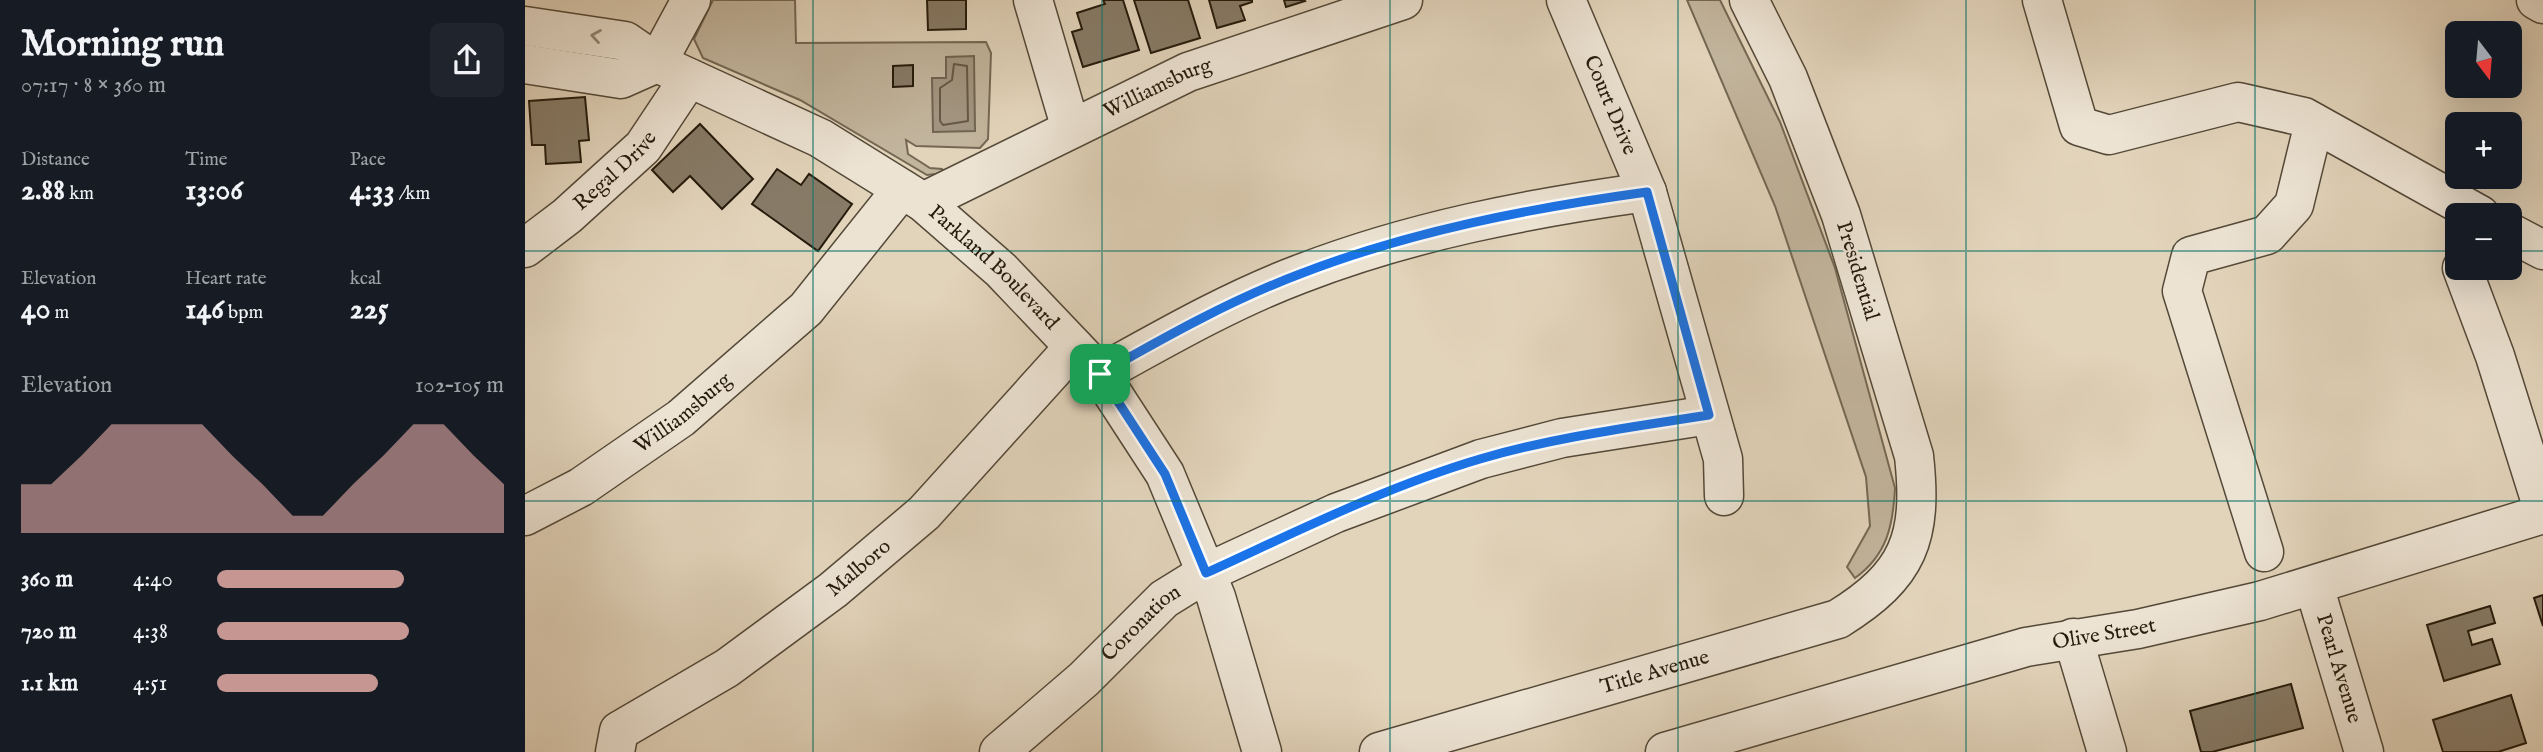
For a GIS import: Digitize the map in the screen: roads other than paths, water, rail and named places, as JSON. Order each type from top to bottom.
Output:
[{"type":"street","name":"Regal Drive","points":[[525,248],[567,216],[643,147],[673,70],[691,0]]},
{"type":"street","points":[[1033,0],[1071,129]]},
{"type":"street","name":"Williamsburg","points":[[525,516],[582,487],[681,418],[806,309],[913,196],[1071,129],[1188,72],[1403,0]]},
{"type":"street","name":"Court Drive","points":[[1566,0],[1647,192],[1723,459],[1724,496]]},
{"type":"street","name":"Presidential","points":[[1749,0],[1788,78],[1840,215],[1914,456],[1916,518],[1907,554]]},
{"type":"street","points":[[2042,0],[2079,126],[2109,135],[2238,102],[2304,117],[2455,203]]},
{"type":"street","points":[[2536,0],[2543,4]]},
{"type":"street","name":"Parkland Boulevard","points":[[525,26],[625,41],[673,70],[820,138],[913,196],[1001,270],[1100,374],[1165,474],[1216,597],[1262,752]]},
{"type":"street","points":[[525,64],[621,79],[673,70]]},
{"type":"street","points":[[2264,552],[2182,291],[2190,256],[2267,235],[2294,205],[2314,123]]},
{"type":"street","points":[[1100,374],[1180,329],[1300,274],[1425,235],[1539,207],[1647,192]]},
{"type":"street","points":[[2522,239],[2543,250]]},
{"type":"street","points":[[2466,280],[2495,356],[2543,509]]},
{"type":"street","name":"Malboro","points":[[615,752],[619,731],[727,668],[833,590],[924,513],[1075,347]]},
{"type":"street","name":"Coronation","points":[[999,752],[1084,679],[1164,599],[1206,573],[1336,513],[1481,459],[1562,438],[1709,415]]},
{"type":"street","name":"Olive Street","points":[[1665,752],[2026,647],[2185,620],[2314,586],[2543,514]]},
{"type":"street","name":"Title Avenue","points":[[1379,752],[1838,619],[1867,601],[1888,580],[1907,554]]},
{"type":"street","name":"Pearl Avenue","points":[[2314,586],[2364,752]]},
{"type":"street","points":[[2073,638],[2107,752]]},
{"type":"water","points":[[974,56],[975,131],[933,132],[932,78],[946,78],[946,57]]}]
